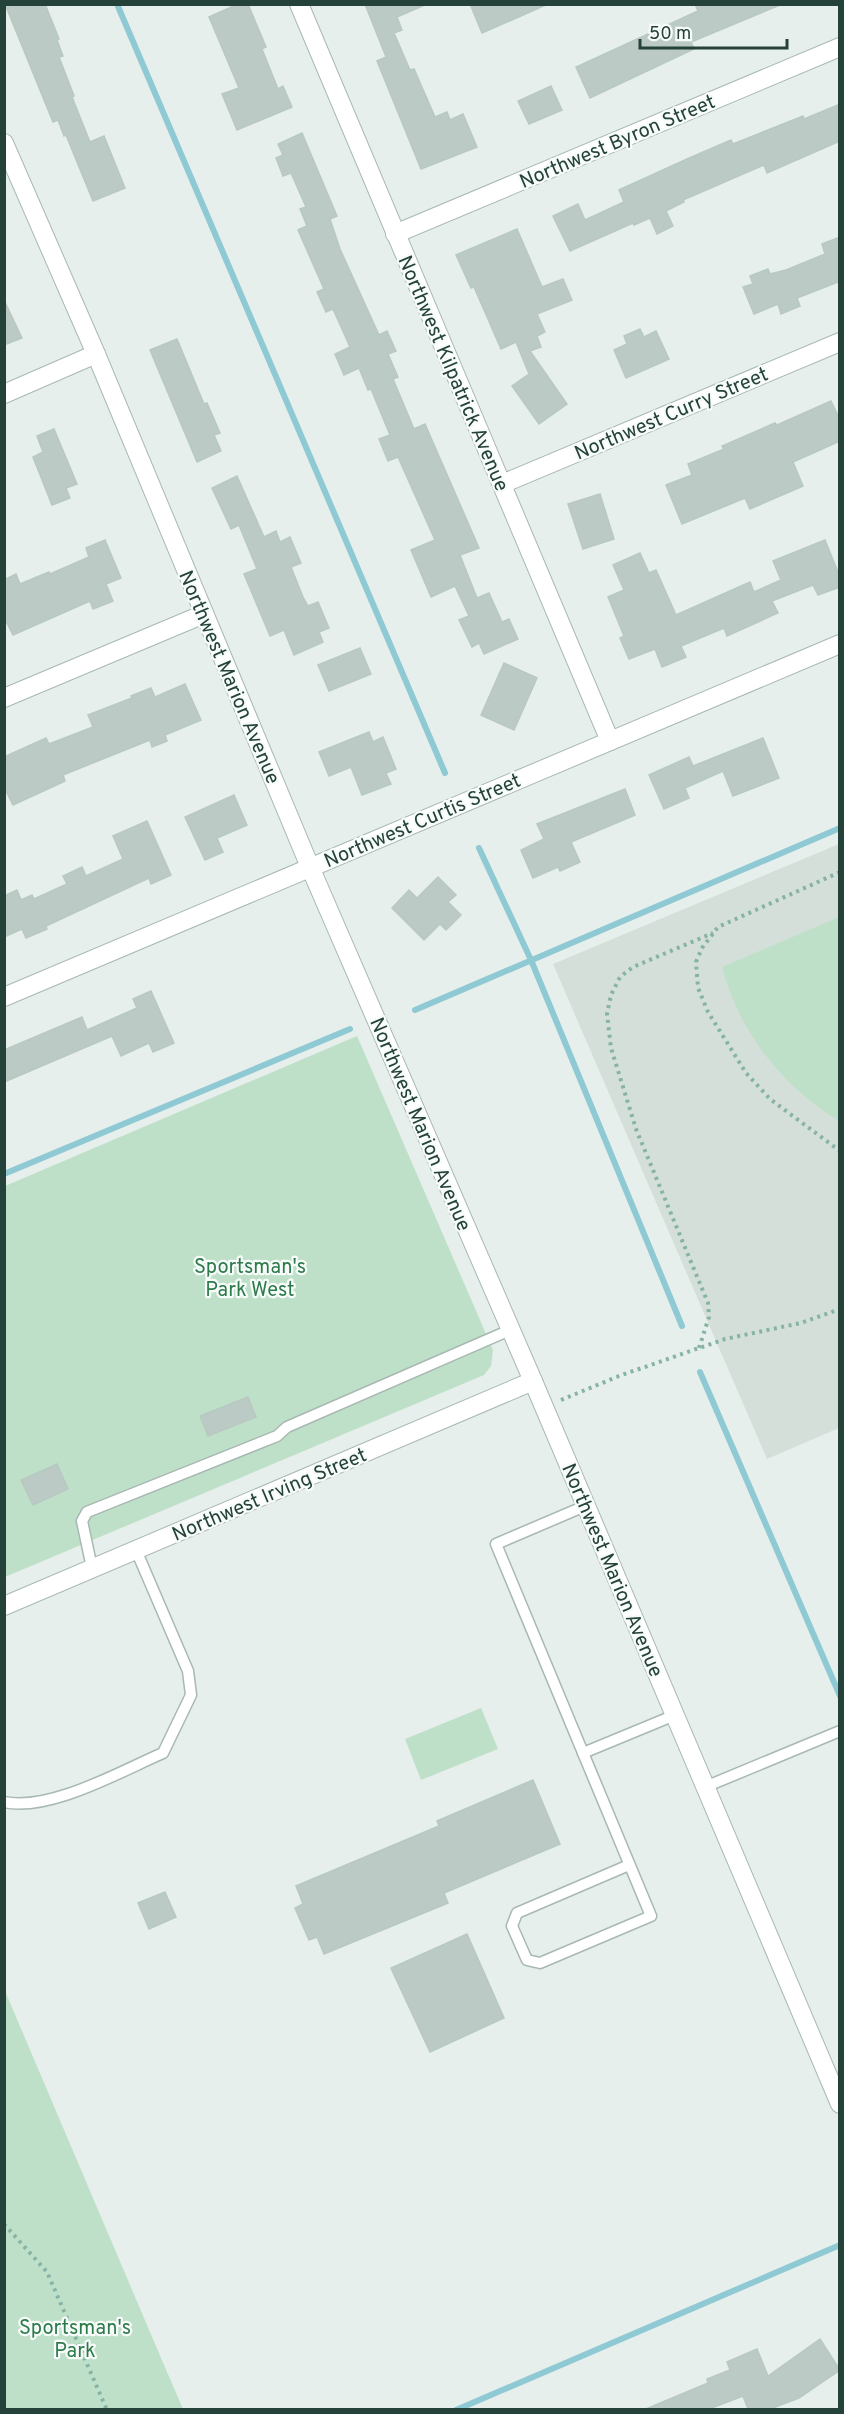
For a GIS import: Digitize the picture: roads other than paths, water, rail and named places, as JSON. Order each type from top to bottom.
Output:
[{"type":"street","name":"Northwest Kilpatrick Avenue","points":[[299,4],[610,741]]},
{"type":"street","name":"Northwest Byron Street","points":[[395,234],[840,47]]},
{"type":"street","name":"Northwest Marion Avenue","points":[[4,143],[96,354],[310,867],[544,1407],[840,2104]]},
{"type":"street","name":"Northwest Curry Street","points":[[502,484],[840,342]]},
{"type":"street","points":[[4,394],[96,354]]},
{"type":"street","points":[[4,698],[204,614]]},
{"type":"street","name":"Northwest Curtis Street","points":[[4,997],[840,644]]},
{"type":"street","name":"Northwest Irving Street","points":[[4,1606],[533,1382]]},
{"type":"lane","points":[[92,1568],[81,1521],[87,1512],[277,1436],[287,1426],[510,1330]]},
{"type":"lane","points":[[585,1506],[496,1544],[651,1916],[540,1963],[527,1960],[512,1926],[517,1913],[629,1865]]},
{"type":"lane","points":[[4,1802],[37,1803],[58,1798],[164,1753],[191,1695],[190,1683],[188,1671],[136,1550]]},
{"type":"lane","points":[[583,1754],[675,1715]]},
{"type":"lane","points":[[705,1787],[840,1731]]},
{"type":"waterway","points":[[117,4],[445,773]]},
{"type":"waterway","points":[[415,1010],[840,828]]},
{"type":"waterway","points":[[479,848],[531,960],[682,1326]]},
{"type":"waterway","points":[[4,1174],[350,1029]]},
{"type":"waterway","points":[[700,1372],[840,1696]]},
{"type":"waterway","points":[[456,2410],[840,2245]]},
{"type":"park label","name":"Sportsman's Park West","points":[[250,1278]]},
{"type":"park label","name":"Sportsman's Park","points":[[75,2338]]}]
